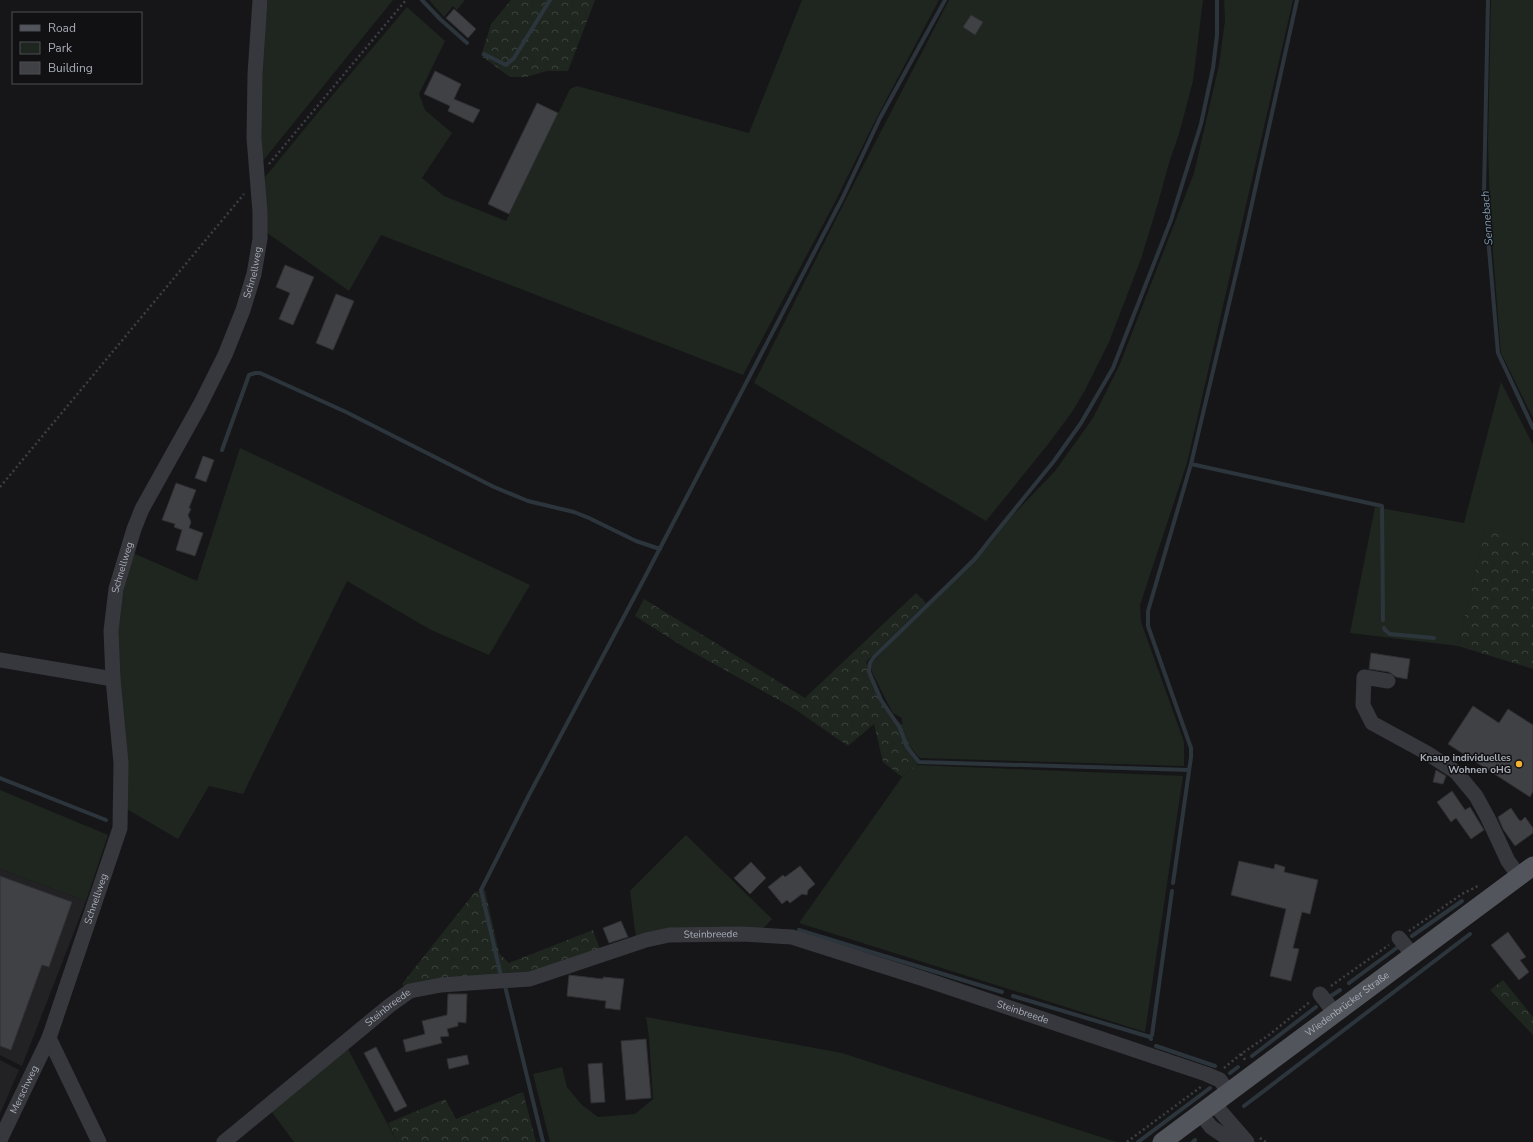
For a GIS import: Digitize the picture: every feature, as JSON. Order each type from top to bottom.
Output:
[{"type":"main road","name":"Wiedenbrücker Straße","points":[[1162,1142],[1526,871]]},
{"type":"street","name":"Schnellweg","points":[[49,1038],[120,828],[121,763],[113,679],[111,631],[116,588],[134,529],[142,510],[200,405],[225,355],[243,310],[254,274],[260,239],[254,138],[255,74],[260,0]]},
{"type":"street","points":[[0,660],[113,679]]},
{"type":"street","points":[[1388,681],[1364,677],[1363,705],[1372,723],[1427,753],[1456,772],[1476,796],[1508,861],[1526,871]]},
{"type":"street","name":"Steinbreede","points":[[224,1142],[389,1006],[410,991],[441,985],[530,979],[646,940],[669,935],[741,934],[792,936],[1206,1074],[1220,1080],[1229,1093]]},
{"type":"street","points":[[1399,938],[1413,955]]},
{"type":"street","points":[[1320,994],[1335,1013]]},
{"type":"street","points":[[49,1038],[99,1142]]},
{"type":"street","name":"Merschweg","points":[[0,1140],[49,1038]]},
{"type":"street","points":[[1207,1109],[1251,1139]]},
{"type":"street","points":[[1207,1109],[1211,1127],[1233,1142]]},
{"type":"path","points":[[0,487],[406,0]]},
{"type":"path","points":[[1320,994],[1462,894],[1480,885]]},
{"type":"path","points":[[1251,1139],[1266,1142]]},
{"type":"shaded area","points":[[0,869],[86,901],[22,1066],[0,1055]]},
{"type":"shaded area","points":[[0,1060],[19,1070],[0,1114]]},
{"type":"green space","points":[[268,0],[393,0],[262,162],[262,81]]},
{"type":"green space","points":[[429,0],[465,0],[457,10],[453,6],[444,17]]},
{"type":"green space","points":[[511,0],[595,0],[568,71],[547,71],[526,77],[510,77],[481,56],[491,24]]},
{"type":"green space","points":[[802,0],[939,0],[876,119],[835,202],[743,375],[381,235],[349,291],[266,232],[265,177],[407,7],[445,41],[419,94],[425,110],[452,133],[422,178],[444,196],[506,221],[570,89],[577,86],[749,133]]},
{"type":"green space","points":[[949,0],[1203,0],[1193,81],[1179,134],[1141,259],[1109,342],[1085,390],[1072,412],[986,521],[754,383],[846,199]]},
{"type":"green space","points":[[1224,0],[1293,0],[1187,463],[1140,605],[1141,622],[1184,742],[1184,766],[920,758],[907,740],[903,729],[902,718],[893,713],[887,702],[872,672],[872,663],[1055,471],[1093,418],[1120,364],[1194,173],[1219,65],[1225,20]]},
{"type":"green space","points":[[1491,0],[1533,0],[1533,418],[1501,353],[1490,216],[1488,143]]},
{"type":"green space","points":[[1501,382],[1533,445],[1533,543],[1485,530],[1458,646],[1350,633],[1375,507],[1464,523]]},
{"type":"green space","points":[[240,448],[530,585],[489,655],[431,630],[347,581],[243,794],[209,786],[178,839],[125,808],[118,679],[118,632],[123,592],[133,553],[197,581]]},
{"type":"green space","points":[[1485,529],[1533,543],[1533,669],[1458,646]]},
{"type":"green space","points":[[916,593],[926,603],[866,662],[888,711],[902,725],[918,765],[902,777],[883,762],[874,724],[848,746],[793,708],[687,649],[635,616],[644,599],[805,698]]},
{"type":"green space","points":[[918,765],[1183,776],[1145,1032],[799,923],[902,777]]},
{"type":"green space","points":[[0,790],[108,835],[86,901],[0,869]]},
{"type":"green space","points":[[686,835],[772,919],[762,930],[636,939],[630,891]]},
{"type":"green space","points":[[485,890],[499,953],[509,963],[593,930],[601,952],[530,974],[406,988],[402,984],[475,892]]},
{"type":"green space","points":[[1503,980],[1533,1017],[1533,1035],[1490,990]]},
{"type":"green space","points":[[646,1017],[842,1053],[1116,1142],[550,1142],[533,1074],[562,1067],[567,1087],[582,1105],[598,1117],[635,1114],[653,1099],[649,1037]]},
{"type":"green space","points":[[348,1049],[397,1142],[294,1142],[271,1111]]},
{"type":"green space","points":[[523,1092],[536,1142],[397,1142],[388,1123],[445,1099],[456,1119]]},
{"type":"building","points":[[454,9],[476,29],[468,38],[446,18]]},
{"type":"building","points":[[971,15],[983,22],[975,35],[963,27]]},
{"type":"building","points":[[435,71],[461,84],[454,99],[480,110],[473,123],[448,111],[450,106],[424,94]]},
{"type":"building","points":[[537,103],[558,113],[509,214],[488,204]]},
{"type":"building","points":[[285,265],[314,277],[293,325],[279,319],[290,293],[276,287]]},
{"type":"building","points":[[336,294],[354,301],[333,350],[316,343]]},
{"type":"building","points":[[203,456],[214,460],[206,482],[195,478]]},
{"type":"building","points":[[176,483],[196,490],[189,508],[191,509],[188,515],[191,522],[189,528],[203,533],[195,556],[176,550],[182,530],[174,527],[175,524],[162,520]]},
{"type":"building","points":[[1371,653],[1410,659],[1407,679],[1396,677],[1389,672],[1369,669]]},
{"type":"building","points":[[1473,706],[1499,723],[1508,709],[1533,725],[1533,791],[1530,797],[1448,744]]},
{"type":"building","points":[[1436,770],[1446,776],[1443,784],[1433,782]]},
{"type":"building","points":[[1452,791],[1465,810],[1470,807],[1484,830],[1471,839],[1456,818],[1451,822],[1437,802]]},
{"type":"building","points":[[1511,808],[1519,820],[1521,821],[1525,817],[1533,828],[1533,833],[1515,846],[1503,829],[1498,817]]},
{"type":"building","points":[[1239,861],[1274,869],[1275,864],[1285,867],[1284,872],[1318,880],[1310,914],[1302,912],[1293,948],[1299,949],[1291,981],[1270,976],[1286,909],[1231,895]]},
{"type":"building","points":[[751,862],[766,878],[750,894],[734,878]]},
{"type":"building","points":[[800,866],[815,884],[808,890],[807,895],[802,894],[790,903],[787,900],[782,904],[768,887],[783,875],[785,877]]},
{"type":"building","points":[[0,876],[72,902],[49,967],[42,965],[11,1050],[0,1046]]},
{"type":"building","points":[[621,921],[628,937],[609,943],[603,928]]},
{"type":"building","points":[[1508,932],[1526,957],[1520,960],[1529,972],[1519,980],[1491,945]]},
{"type":"building","points":[[569,975],[603,979],[603,977],[624,979],[620,1010],[605,1008],[606,1001],[567,996]]},
{"type":"building","points":[[448,994],[467,994],[466,1023],[458,1022],[458,1026],[447,1029],[449,1036],[440,1037],[442,1043],[406,1052],[403,1040],[425,1034],[422,1021],[447,1015]]},
{"type":"building","points":[[646,1039],[651,1098],[626,1100],[621,1041]]},
{"type":"building","points":[[376,1047],[407,1106],[395,1112],[364,1053]]},
{"type":"building","points":[[467,1055],[469,1064],[449,1069],[447,1059]]},
{"type":"building","points":[[602,1063],[605,1102],[591,1103],[588,1064]]},
{"type":"waterway","points":[[422,0],[440,19],[467,43]]},
{"type":"waterway","points":[[484,54],[506,65],[514,58],[550,0]]},
{"type":"waterway","points":[[501,976],[481,890],[530,793],[645,577],[843,197],[880,118],[945,0]]},
{"type":"waterway","points":[[1189,770],[919,762],[907,747],[900,728],[881,700],[869,672],[870,663],[874,657],[975,559],[1054,461],[1081,423],[1113,368],[1171,220],[1201,124],[1213,68],[1217,35],[1217,0]]},
{"type":"waterway","points":[[1297,0],[1241,253],[1191,464],[1382,506],[1383,620]]},
{"type":"waterway","name":"Sennebach","points":[[1488,0],[1484,191],[1498,353],[1533,428]]},
{"type":"waterway","points":[[222,450],[249,375],[260,373],[346,412],[494,487],[528,501],[574,512],[636,541],[660,549]]},
{"type":"waterway","points":[[1173,883],[1191,748],[1148,626],[1148,611],[1191,464]]},
{"type":"waterway","points":[[1384,628],[1390,634],[1434,638]]},
{"type":"waterway","points":[[0,778],[106,820]]},
{"type":"waterway","points":[[1151,1039],[1150,1037],[1152,1035],[1172,891]]},
{"type":"waterway","points":[[1412,936],[1462,901]]},
{"type":"waterway","points":[[799,930],[1002,992]]},
{"type":"waterway","points":[[1244,1106],[1470,934]]},
{"type":"waterway","points":[[1349,983],[1398,947]]},
{"type":"waterway","points":[[505,986],[543,1142]]},
{"type":"waterway","points":[[1331,996],[1340,990]]},
{"type":"waterway","points":[[1013,996],[1150,1037]]},
{"type":"waterway","points":[[1252,1056],[1316,1007]]},
{"type":"waterway","points":[[1156,1046],[1215,1066]]},
{"type":"waterway","points":[[1230,1073],[1238,1067]]},
{"type":"waterway","points":[[1138,1142],[1210,1088]]},
{"type":"place","name":"Knaup individuelles Wohnen oHG","points":[[1519,764]]}]
